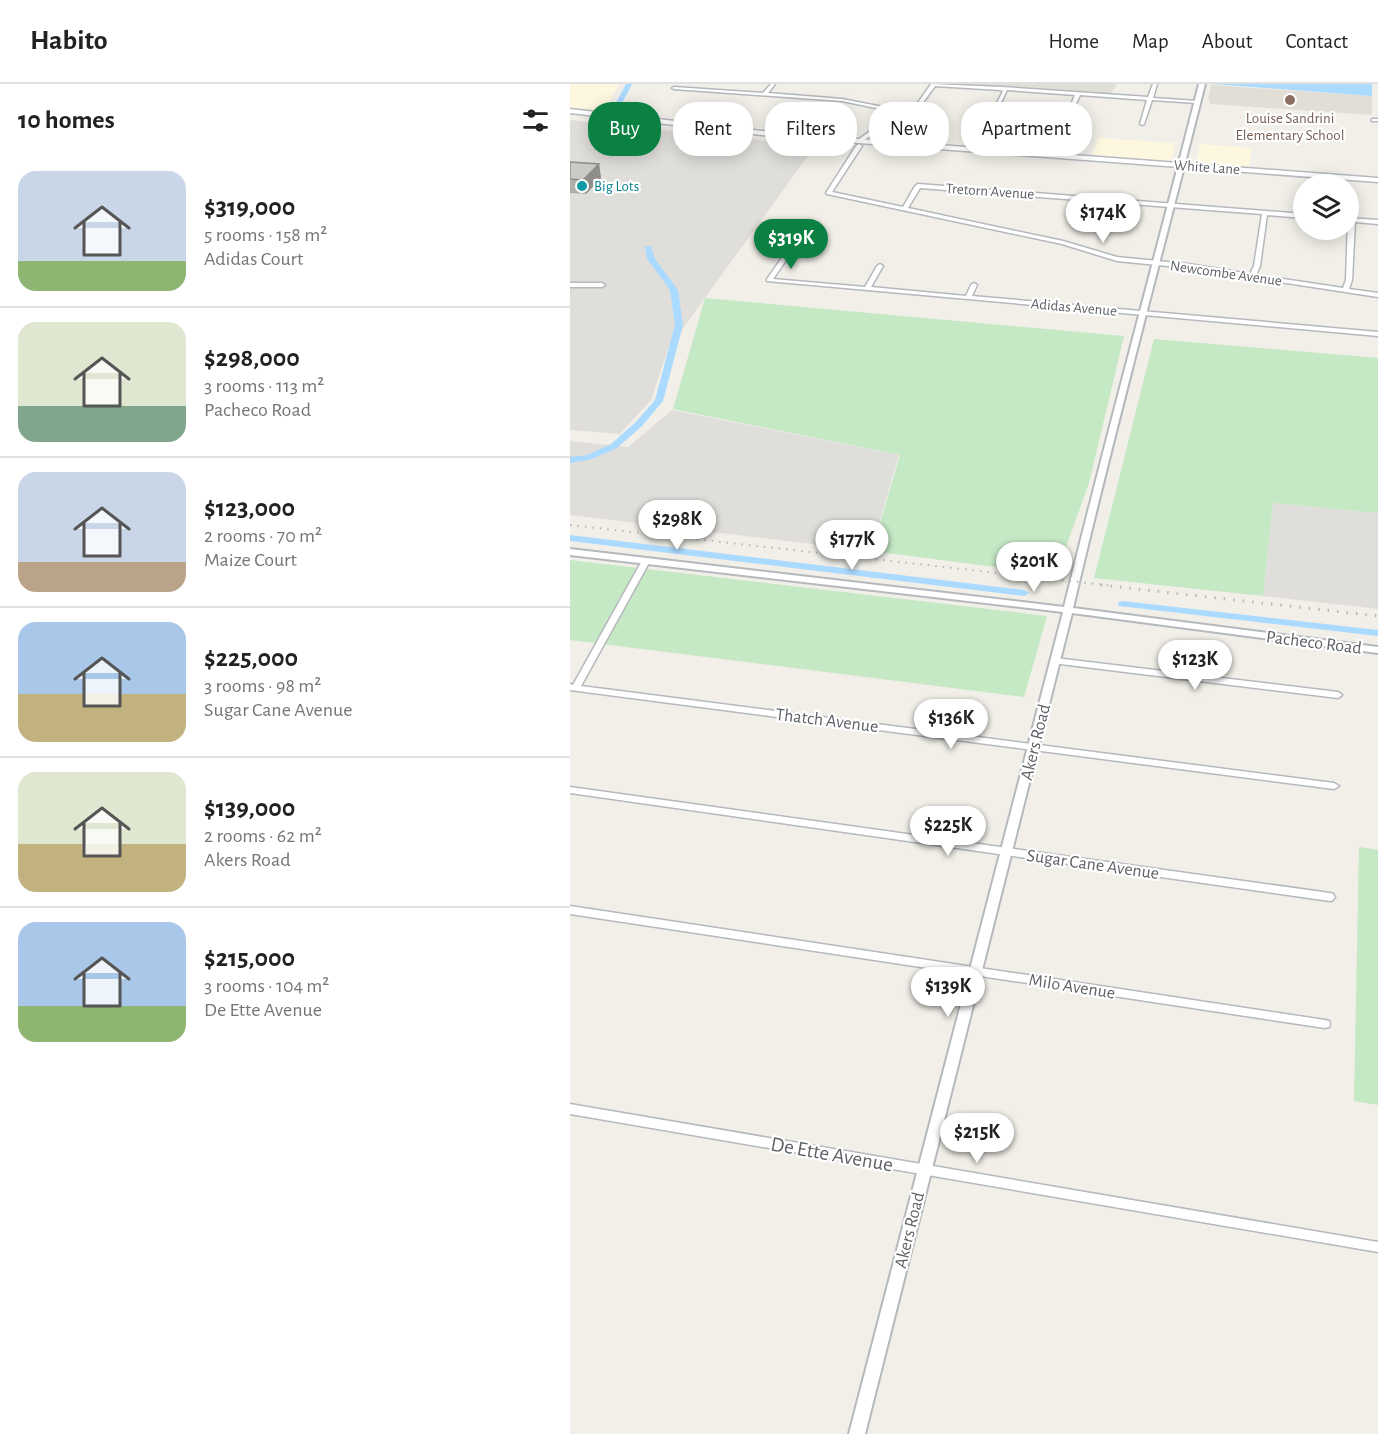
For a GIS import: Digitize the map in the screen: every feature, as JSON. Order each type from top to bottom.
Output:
[{"type":"main road","name":"White Lane","points":[[570,111],[588,113]]},
{"type":"main road","name":"White Lane","points":[[570,116],[673,128]]},
{"type":"main road","points":[[581,118],[588,117]]},
{"type":"main road","name":"White Lane","points":[[661,122],[765,133]]},
{"type":"main road","name":"White Lane","points":[[753,137],[789,141],[915,145],[1378,185]]},
{"type":"main road","name":"White Lane","points":[[859,144],[1378,180]]},
{"type":"street","points":[[764,95],[773,84]]},
{"type":"street","points":[[923,102],[934,84],[1197,102]]},
{"type":"street","points":[[1142,124],[1155,84]]},
{"type":"street","name":"Akers Road","points":[[857,1434],[1068,610],[1105,455],[1144,314],[1202,84]]},
{"type":"street","points":[[674,88],[842,100],[869,105]]},
{"type":"street","points":[[1000,102],[1005,91],[1002,88]]},
{"type":"street","points":[[1075,102],[1078,94]]},
{"type":"street","points":[[859,144],[869,135]]},
{"type":"street","name":"Newcombe Avenue","points":[[859,144],[829,193],[1063,243],[1105,257],[1378,295]]},
{"type":"street","name":"Tretorn Avenue","points":[[905,209],[918,186],[1293,215]]},
{"type":"street","points":[[1252,276],[1257,266],[1265,213]]},
{"type":"street","points":[[1359,221],[1378,222]]},
{"type":"street","points":[[1345,290],[1349,280],[1350,240]]},
{"type":"street","name":"Adidas Avenue","points":[[793,246],[769,280],[1378,334]]},
{"type":"street","points":[[867,289],[880,266]]},
{"type":"street","points":[[570,285],[602,285]]},
{"type":"street","points":[[968,298],[974,285]]},
{"type":"street","name":"Pacheco Road","points":[[570,552],[1068,610],[1378,650]]},
{"type":"street","points":[[572,687],[646,561]]},
{"type":"street","points":[[1055,661],[1338,696]]},
{"type":"street","name":"Thatch Avenue","points":[[572,687],[1335,786]]},
{"type":"street","name":"Sugar Cane Avenue","points":[[570,790],[1330,897]]},
{"type":"street","name":"Milo Avenue","points":[[570,910],[1325,1024]]},
{"type":"street","name":"De Ette Avenue","points":[[570,1110],[1378,1247]]},
{"type":"shaded area","points":[[570,84],[619,84],[609,102],[588,102],[588,110],[570,108]]},
{"type":"shaded area","points":[[975,84],[1117,84],[1111,94]]},
{"type":"shaded area","name":"Louise Sandrini Elementary School","points":[[1211,85],[1372,96],[1372,115],[1210,104],[1208,99]]},
{"type":"shaded area","points":[[570,120],[588,122],[588,156],[661,156],[661,130],[673,131],[673,156],[753,156],[753,139],[765,141],[765,156],[808,156],[668,349],[651,400],[620,434],[570,430]]},
{"type":"shaded area","points":[[1098,138],[1175,143],[1171,160],[1167,161],[1092,156]]},
{"type":"shaded area","points":[[1200,144],[1252,148],[1249,167],[1196,163]]},
{"type":"shaded area","points":[[672,410],[899,455],[871,551],[570,515],[570,441],[628,447]]},
{"type":"shaded area","points":[[1273,503],[1378,513],[1378,609],[1263,596]]},
{"type":"green space","points":[[705,298],[1124,336],[1089,483],[1056,575],[872,551],[900,455],[673,409]]},
{"type":"green space","points":[[1154,339],[1378,358],[1378,513],[1273,503],[1263,596],[1094,578]]},
{"type":"green space","points":[[570,560],[1047,616],[1024,697],[570,640]]},
{"type":"green space","points":[[1359,847],[1378,850],[1378,1105],[1354,1101]]},
{"type":"water","points":[[1212,84],[1372,84],[1372,96]]},
{"type":"building","points":[[570,162],[599,164],[583,180],[570,179]]},
{"type":"waterway","points":[[620,102],[629,84]]},
{"type":"waterway","points":[[570,460],[589,457],[614,446],[639,424],[659,401],[679,325],[674,290],[651,259],[648,248]]},
{"type":"waterway","points":[[570,538],[1024,593]]},
{"type":"waterway","points":[[1123,604],[1378,633]]},
{"type":"railway","points":[[570,525],[1114,586]]},
{"type":"railway","points":[[1101,585],[1378,616]]},
{"type":"place","name":"Louise Sandrini Elementary School","points":[[1290,100]]},
{"type":"place","name":"Big Lots","points":[[582,186]]}]
